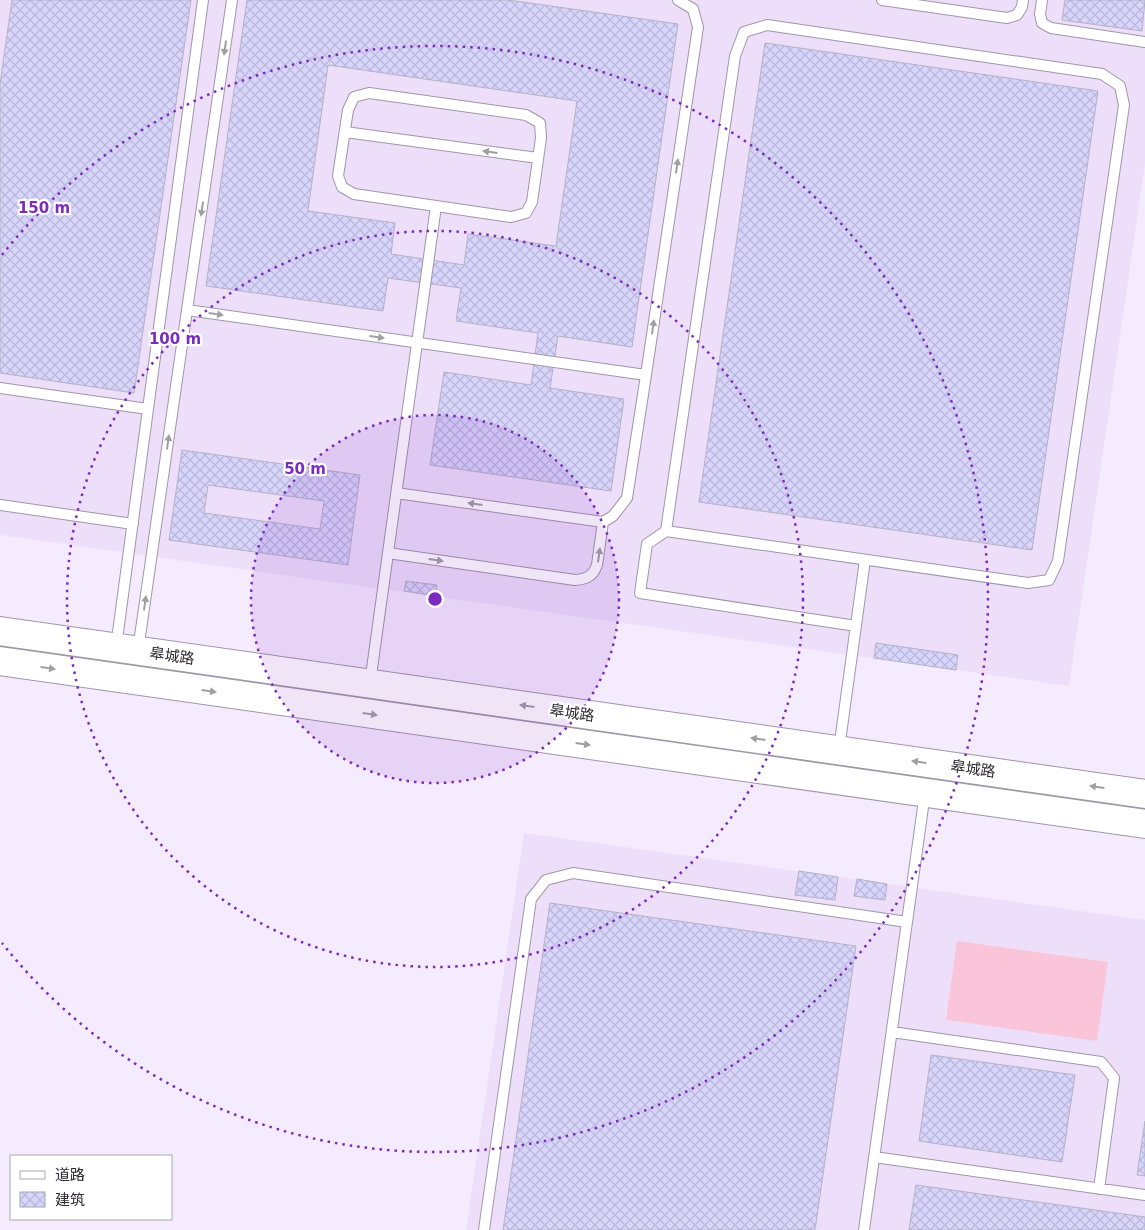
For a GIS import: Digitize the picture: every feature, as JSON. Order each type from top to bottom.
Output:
[{"type":"main road","name":"皋城路","points":[[0,631],[1145,794]]},
{"type":"main road","name":"皋城路","points":[[0,661],[1145,824]]},
{"type":"lane","points":[[127,649],[133,524],[203,0]]},
{"type":"lane","points":[[127,649],[187,310],[232,0]]},
{"type":"lane","points":[[396,493],[603,522],[617,512],[627,498],[698,27],[693,9],[678,0]]},
{"type":"lane","points":[[882,0],[1007,18],[1017,15],[1022,7],[1022,0]]},
{"type":"lane","points":[[1042,0],[1040,14],[1042,23],[1051,28],[1145,42]]},
{"type":"lane","points":[[666,531],[735,56],[744,32],[767,25],[1102,74],[1120,86],[1124,106],[1058,561],[1049,580],[1028,583],[666,531],[648,544],[640,593],[856,626]]},
{"type":"lane","points":[[369,93],[526,115],[540,123],[541,138],[538,158],[532,202],[526,213],[511,216],[354,194],[342,187],[338,176],[348,110],[354,97],[369,93]]},
{"type":"lane","points":[[345,132],[538,158]]},
{"type":"lane","points":[[370,684],[436,206]]},
{"type":"lane","points":[[187,310],[646,375]]},
{"type":"lane","points":[[0,388],[148,409]]},
{"type":"lane","points":[[0,505],[133,524]]},
{"type":"lane","points":[[388,553],[576,580],[583,579],[595,572],[603,522]]},
{"type":"lane","points":[[838,750],[865,560]]},
{"type":"lane","points":[[864,1230],[925,792]]},
{"type":"lane","points":[[484,1230],[531,899],[546,880],[573,873],[907,922]]},
{"type":"lane","points":[[892,1032],[1101,1062],[1114,1078],[1099,1189]]},
{"type":"lane","points":[[874,1157],[1145,1196]]},
{"type":"shaded area","points":[[0,0],[1145,0],[1145,164],[1069,686],[0,535]]},
{"type":"shaded area","points":[[524,833],[1145,920],[1145,1230],[466,1230]]},
{"type":"shaded area","points":[[957,941],[1108,962],[1097,1041],[946,1020]]},
{"type":"building","points":[[12,0],[191,0],[134,393],[0,373],[0,84]]},
{"type":"building","points":[[247,0],[508,0],[678,24],[632,347],[558,336],[550,388],[624,399],[611,491],[430,465],[444,372],[531,385],[538,333],[456,321],[461,288],[388,278],[383,311],[206,286]],"holes":[[[328,65],[577,101],[556,246],[468,234],[464,265],[391,254],[395,223],[308,211]]]},
{"type":"building","points":[[1065,0],[1145,0],[1142,31],[1062,20]]},
{"type":"building","points":[[765,43],[1098,91],[1032,550],[699,502]]},
{"type":"building","points":[[182,450],[360,475],[348,565],[169,540]],"holes":[[[208,485],[324,501],[320,529],[204,513]]]},
{"type":"building","points":[[406,581],[437,585],[435,596],[404,591]]},
{"type":"building","points":[[876,643],[958,655],[956,670],[874,658]]},
{"type":"building","points":[[799,871],[838,877],[835,900],[795,895]]},
{"type":"building","points":[[857,879],[887,884],[885,900],[854,896]]},
{"type":"building","points":[[550,903],[856,946],[815,1230],[503,1230]]},
{"type":"building","points":[[931,1055],[1075,1075],[1062,1162],[919,1141]]},
{"type":"building","points":[[1145,1121],[1145,1176],[1137,1175]]},
{"type":"building","points":[[916,1185],[1145,1217],[1145,1230],[909,1230]]}]
